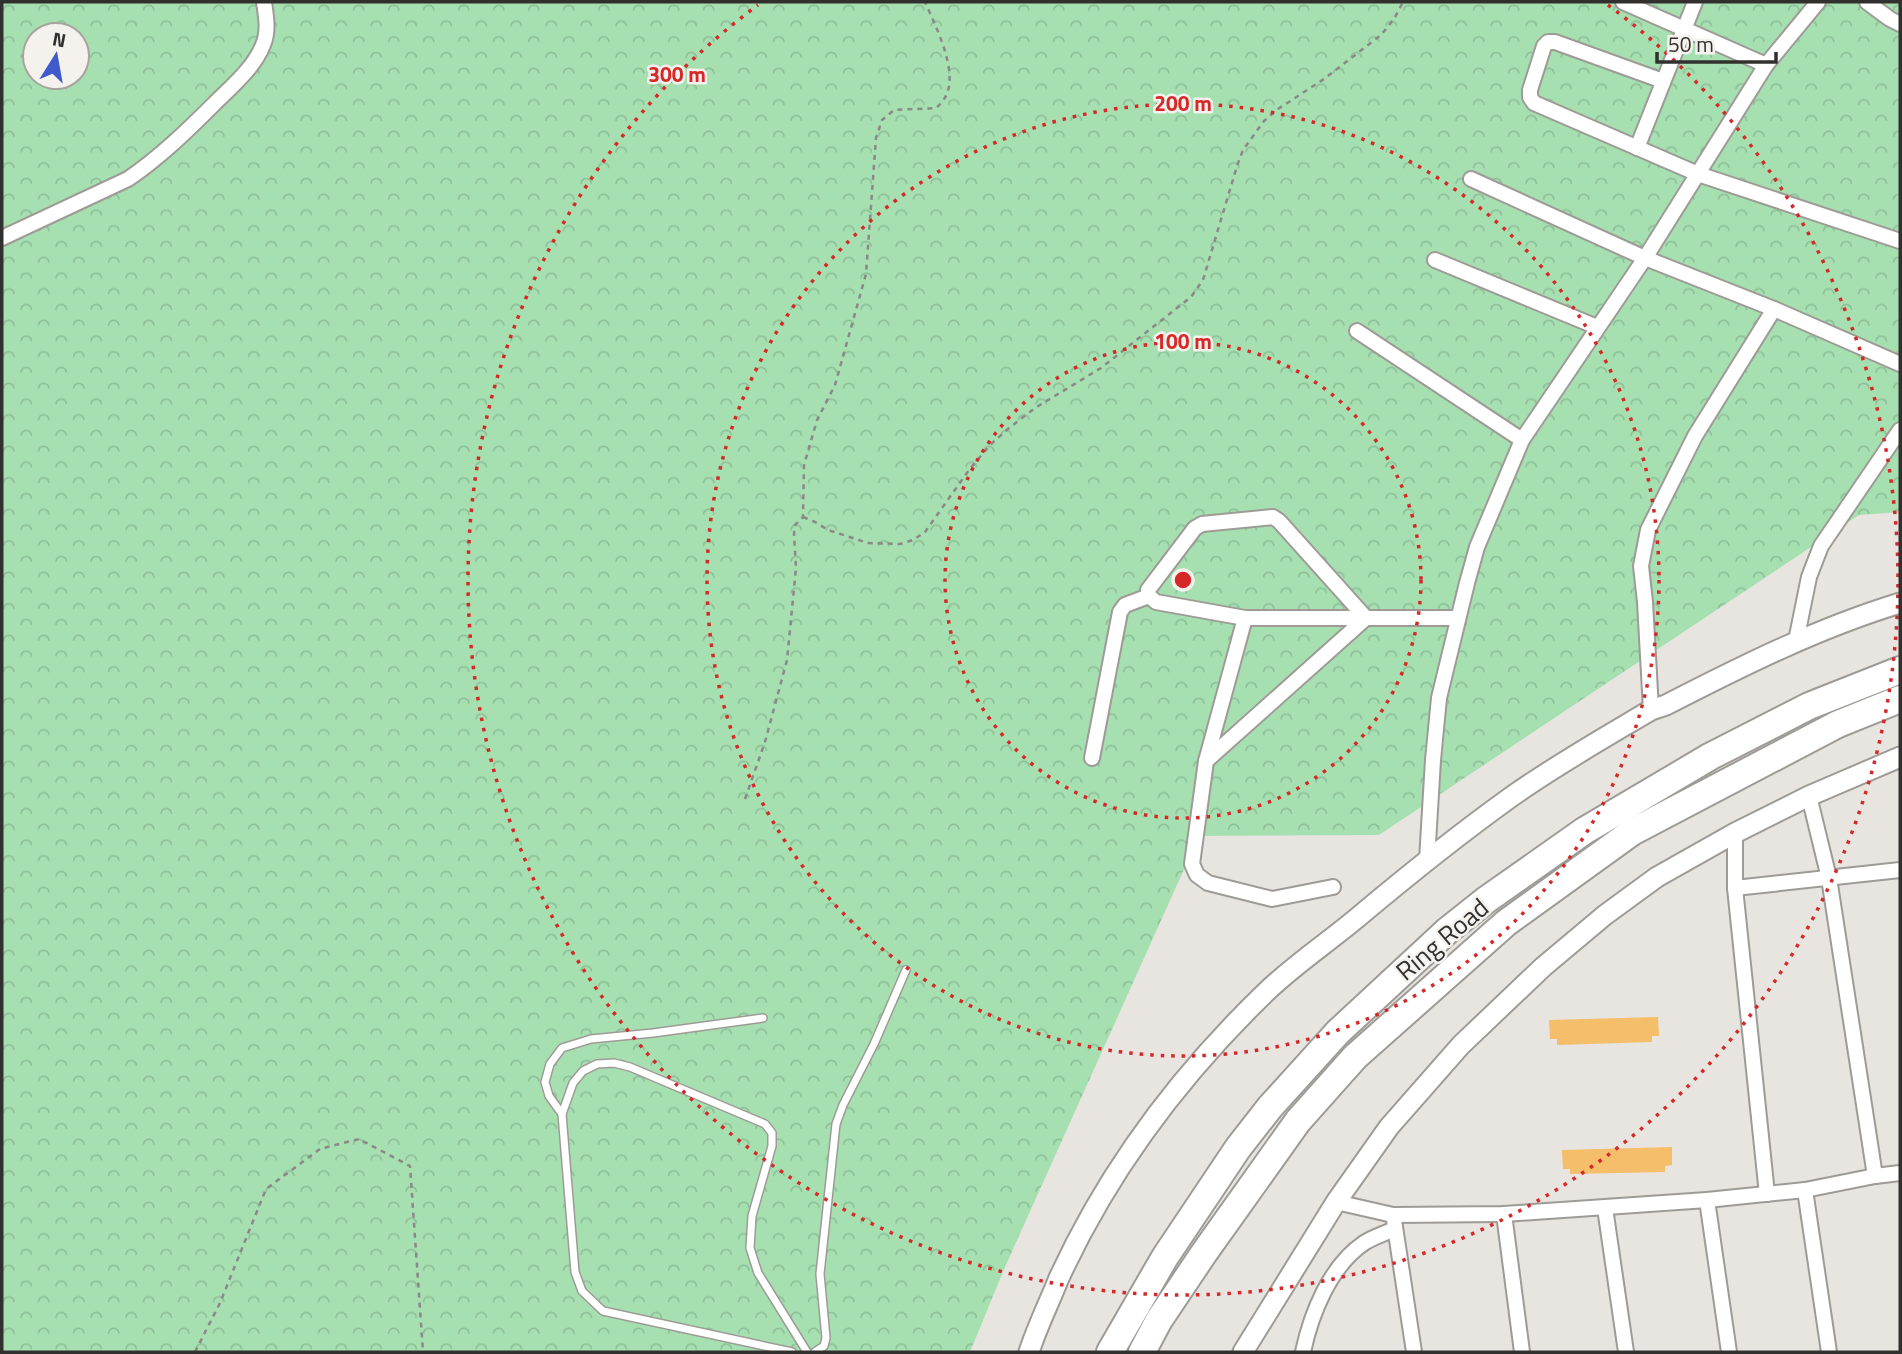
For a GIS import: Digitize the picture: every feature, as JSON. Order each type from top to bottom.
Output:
[{"type":"highway","name":"Ring Road","points":[[1110,1352],[1165,1257],[1238,1148],[1270,1107],[1338,1032],[1447,931],[1584,831],[1711,756],[1809,706],[1900,670]]},
{"type":"highway","name":"Ring Road","points":[[1142,1352],[1159,1320],[1203,1253],[1298,1121],[1356,1057],[1506,923],[1632,832],[1838,724],[1900,699]]},
{"type":"main road","points":[[1030,1352],[1065,1267],[1094,1209],[1148,1124],[1201,1058],[1268,991],[1427,860],[1513,796],[1651,710],[1796,641],[1900,603]]},
{"type":"main road","points":[[1243,1352],[1336,1202],[1389,1127],[1461,1045],[1534,975],[1605,915],[1657,877],[1735,833],[1810,796],[1900,757]]},
{"type":"street","points":[[2,238],[128,179],[146,167],[184,133],[253,61],[263,44],[267,23],[264,2]]},
{"type":"street","points":[[1625,2],[1766,65]]},
{"type":"street","points":[[1637,148],[1695,2]]},
{"type":"street","points":[[1427,860],[1439,698],[1477,547],[1522,440],[1644,258],[1766,65],[1818,2]]},
{"type":"street","points":[[1867,2],[1900,24]]},
{"type":"street","points":[[1663,81],[1549,42],[1544,46],[1530,97],[1534,103],[1698,173],[1899,238]]},
{"type":"street","points":[[1471,180],[1644,258],[1774,309],[1900,364]]},
{"type":"street","points":[[1435,260],[1597,327]]},
{"type":"street","points":[[1651,710],[1641,566],[1648,530],[1695,436],[1774,309]]},
{"type":"street","points":[[1357,331],[1522,440]]},
{"type":"street","points":[[1796,641],[1809,577],[1821,547],[1900,430]]},
{"type":"street","points":[[1366,618],[1273,517],[1202,524],[1195,528],[1148,590],[1149,596],[1156,602],[1245,618],[1366,618],[1458,618]]},
{"type":"street","points":[[1092,758],[1120,612],[1125,605],[1149,596]]},
{"type":"street","points":[[1245,618],[1206,761],[1192,864],[1197,875],[1208,883],[1272,899],[1333,887]]},
{"type":"street","points":[[1206,761],[1366,618]]},
{"type":"street","points":[[1810,796],[1829,878],[1875,1175]]},
{"type":"street","points":[[1735,833],[1735,888],[1767,1194]]},
{"type":"street","points":[[1735,888],[1900,870]]},
{"type":"street","points":[[1336,1202],[1394,1222],[1707,1200],[1805,1190],[1875,1175],[1900,1173]]},
{"type":"street","points":[[1805,1190],[1829,1352]]},
{"type":"street","points":[[1707,1200],[1729,1352]]},
{"type":"street","points":[[1605,1208],[1626,1352]]},
{"type":"street","points":[[1504,1214],[1522,1352]]},
{"type":"street","points":[[1303,1352],[1316,1309],[1342,1264],[1363,1244],[1394,1222]]},
{"type":"street","points":[[1394,1222],[1414,1352]]},
{"type":"lane","points":[[815,1352],[824,1346],[826,1338],[820,1273],[836,1124],[906,970]]},
{"type":"lane","points":[[562,1114],[549,1096],[545,1082],[550,1063],[562,1048],[591,1039],[763,1018]]},
{"type":"lane","points":[[792,1352],[603,1311],[582,1291],[575,1272],[562,1114],[573,1083],[583,1071],[597,1064],[614,1063],[630,1067],[765,1124],[772,1133],[772,1146],[752,1216],[750,1248],[758,1273],[807,1352]]},
{"type":"path","points":[[745,799],[765,742],[787,660],[796,568],[794,534],[795,525],[803,517],[804,465],[817,420],[835,385],[866,274],[876,138],[882,120],[894,110],[936,108],[945,99],[948,89],[949,70],[945,50],[925,2]]},
{"type":"path","points":[[803,517],[828,530],[868,543],[900,544],[925,532],[968,470],[1009,428],[1035,408],[1101,368],[1191,297],[1203,280],[1243,149],[1278,109],[1324,79],[1381,34],[1394,19],[1402,2]]},
{"type":"path","points":[[195,1352],[220,1303],[266,1189],[320,1149],[359,1139],[410,1167],[423,1352]]},
{"type":"green space","points":[[2,2],[1900,2],[1900,512],[1859,515],[1379,835],[1199,836],[1005,1267],[970,1352],[2,1352]]},
{"type":"building","points":[[1658,1017],[1659,1036],[1652,1036],[1652,1042],[1557,1045],[1557,1039],[1550,1039],[1549,1020]]},
{"type":"building","points":[[1672,1147],[1672,1165],[1665,1166],[1665,1172],[1570,1174],[1570,1169],[1563,1169],[1562,1150]]}]
